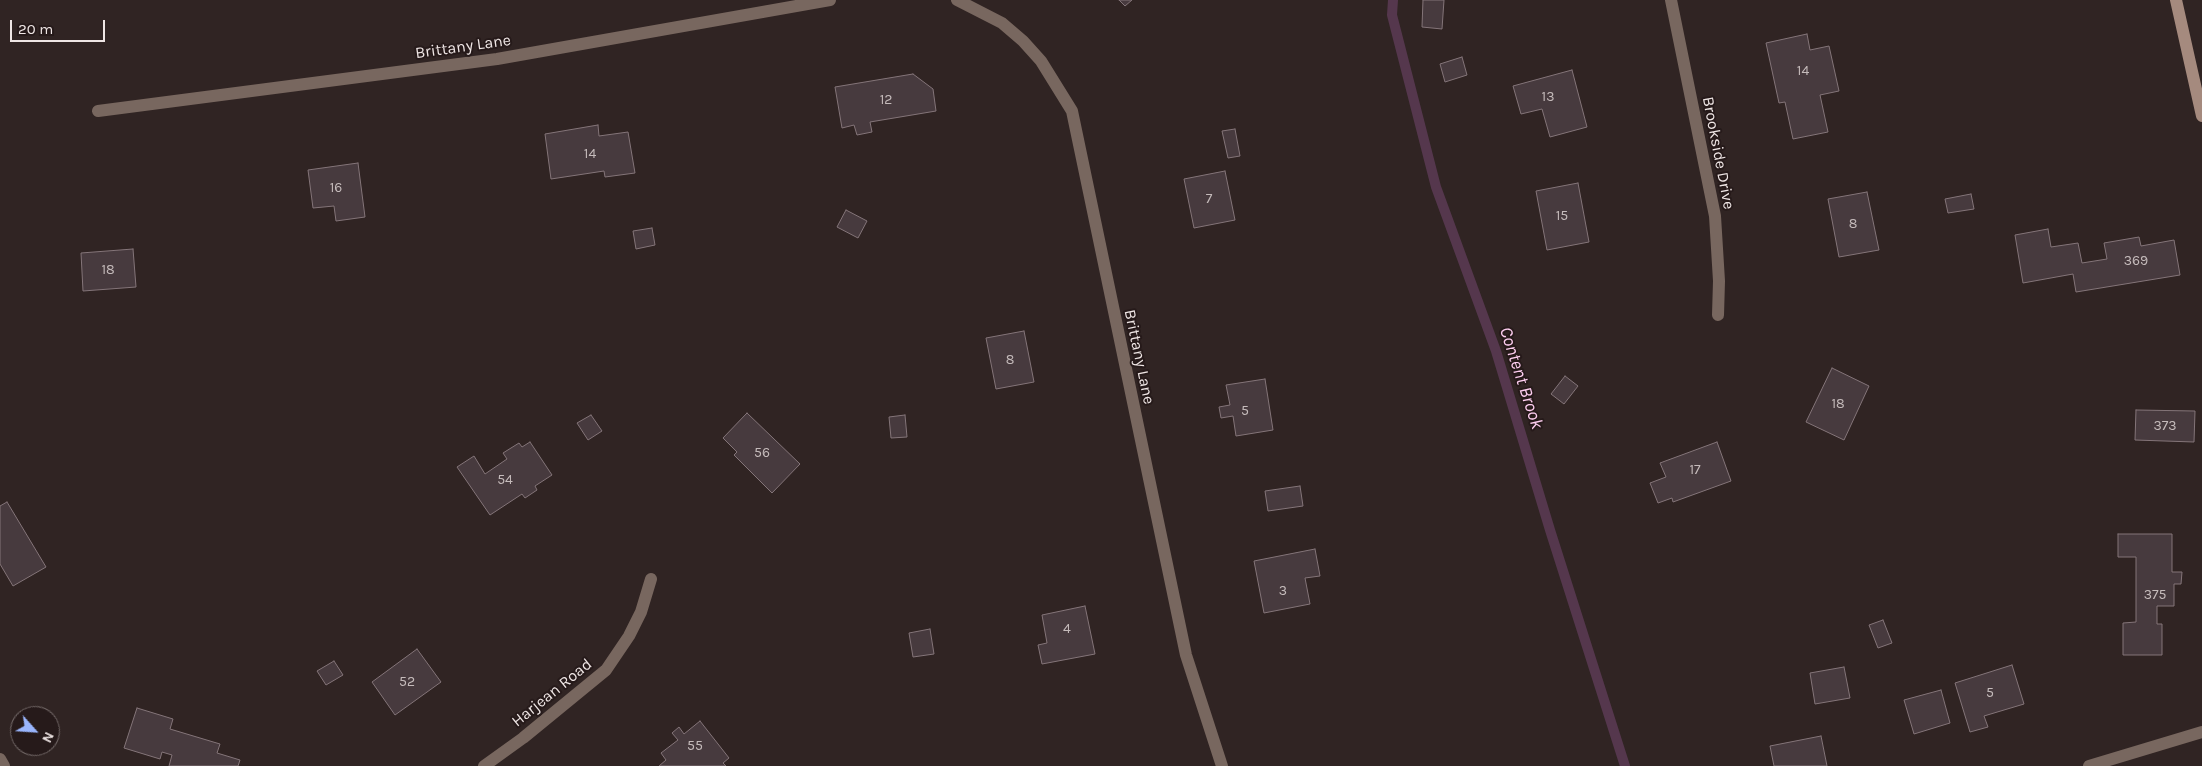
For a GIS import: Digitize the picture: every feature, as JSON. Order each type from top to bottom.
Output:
[{"type":"main road","points":[[2176,0],[2202,116]]},
{"type":"street","name":"Brittany Lane","points":[[98,112],[497,59],[830,0]]},
{"type":"street","name":"Brittany Lane","points":[[957,0],[1002,23],[1023,41],[1041,61],[1072,111],[1186,655],[1222,766]]},
{"type":"street","name":"Brookside Drive","points":[[1671,0],[1714,216],[1719,281],[1718,315]]},
{"type":"street","name":"Harjean Road","points":[[484,766],[523,738],[606,670],[629,636],[641,612],[651,580]]},
{"type":"street","points":[[2089,766],[2202,732]]},
{"type":"street","points":[[0,759],[4,766]]},
{"type":"building","points":[[1119,0],[1132,0],[1125,6]]},
{"type":"building","points":[[1423,0],[1444,0],[1442,29],[1422,27]]},
{"type":"building","points":[[1807,34],[1810,50],[1829,46],[1839,91],[1820,95],[1828,132],[1793,139],[1785,102],[1779,103],[1766,43]]},
{"type":"building","points":[[1462,57],[1467,75],[1445,82],[1440,64]]},
{"type":"building","points":[[1572,70],[1587,127],[1550,137],[1542,109],[1521,114],[1513,86]]},
{"type":"building","points":[[913,74],[933,89],[936,111],[870,122],[872,132],[857,135],[854,125],[842,128],[835,87]]},
{"type":"building","points":[[598,125],[599,136],[628,132],[635,173],[605,177],[604,171],[551,179],[545,134]]},
{"type":"building","points":[[1235,129],[1240,156],[1228,158],[1222,131]]},
{"type":"building","points":[[358,163],[365,217],[336,221],[334,206],[313,208],[308,170]]},
{"type":"building","points":[[1225,171],[1235,220],[1194,228],[1184,179]]},
{"type":"building","points":[[1578,183],[1589,242],[1547,250],[1536,191]]},
{"type":"building","points":[[1867,192],[1879,250],[1839,257],[1828,199]]},
{"type":"building","points":[[1971,194],[1974,209],[1948,213],[1945,199]]},
{"type":"building","points":[[846,210],[867,221],[858,238],[837,227]]},
{"type":"building","points":[[652,228],[655,245],[636,249],[633,231]]},
{"type":"building","points":[[2048,229],[2051,247],[2078,243],[2082,263],[2107,259],[2104,243],[2139,237],[2141,246],[2174,240],[2180,275],[2076,292],[2073,274],[2023,283],[2015,235]]},
{"type":"building","points":[[133,249],[136,287],[83,291],[81,253]]},
{"type":"building","points":[[1024,331],[1034,382],[996,389],[986,338]]},
{"type":"building","points":[[1832,368],[1869,386],[1844,440],[1806,422]]},
{"type":"building","points":[[1565,376],[1578,386],[1564,404],[1551,394]]},
{"type":"building","points":[[1265,379],[1273,430],[1236,436],[1233,416],[1221,418],[1219,407],[1230,405],[1226,385]]},
{"type":"building","points":[[2136,410],[2195,411],[2194,442],[2135,440]]},
{"type":"building","points":[[747,413],[800,464],[772,493],[734,455],[737,452],[723,438]]},
{"type":"building","points":[[591,415],[602,431],[588,440],[577,423]]},
{"type":"building","points":[[905,415],[907,437],[891,438],[889,417]]},
{"type":"building","points":[[530,442],[552,475],[535,486],[537,490],[525,498],[522,494],[490,515],[457,467],[474,456],[485,474],[507,459],[503,453],[519,443],[522,447]]},
{"type":"building","points":[[1717,442],[1731,481],[1673,502],[1672,498],[1658,503],[1650,483],[1666,477],[1660,463]]},
{"type":"building","points":[[1300,486],[1303,506],[1268,511],[1265,491]]},
{"type":"building","points":[[7,502],[46,567],[13,586],[0,564],[0,506]]},
{"type":"building","points":[[2118,534],[2172,534],[2172,572],[2182,572],[2181,584],[2174,584],[2174,606],[2157,606],[2157,624],[2162,624],[2162,655],[2123,655],[2123,623],[2136,622],[2136,557],[2118,557]]},
{"type":"building","points":[[1315,549],[1320,576],[1305,578],[1310,604],[1264,613],[1254,561]]},
{"type":"building","points":[[1085,606],[1095,654],[1042,664],[1038,645],[1047,643],[1042,615]]},
{"type":"building","points":[[1883,620],[1892,643],[1878,648],[1869,625]]},
{"type":"building","points":[[930,629],[934,654],[913,657],[909,633]]},
{"type":"building","points":[[417,649],[441,682],[395,715],[372,682]]},
{"type":"building","points":[[334,661],[343,675],[326,685],[317,671]]},
{"type":"building","points":[[2012,665],[2024,704],[1984,716],[1988,727],[1970,732],[1955,683]]},
{"type":"building","points":[[1844,667],[1850,698],[1815,704],[1810,673]]},
{"type":"building","points":[[1941,690],[1950,723],[1914,734],[1904,700]]},
{"type":"building","points":[[137,708],[173,719],[170,729],[220,744],[217,753],[240,760],[238,766],[169,766],[172,755],[162,752],[160,759],[124,748]]},
{"type":"building","points":[[700,721],[729,758],[723,763],[726,766],[659,766],[666,760],[661,753],[678,740],[672,733],[679,727],[684,734]]},
{"type":"building","points":[[1821,736],[1827,766],[1774,766],[1770,746]]},
{"type":"waterway","name":"Content Brook","points":[[1393,0],[1392,15],[1436,187],[1496,351],[1550,530],[1625,766]]}]
